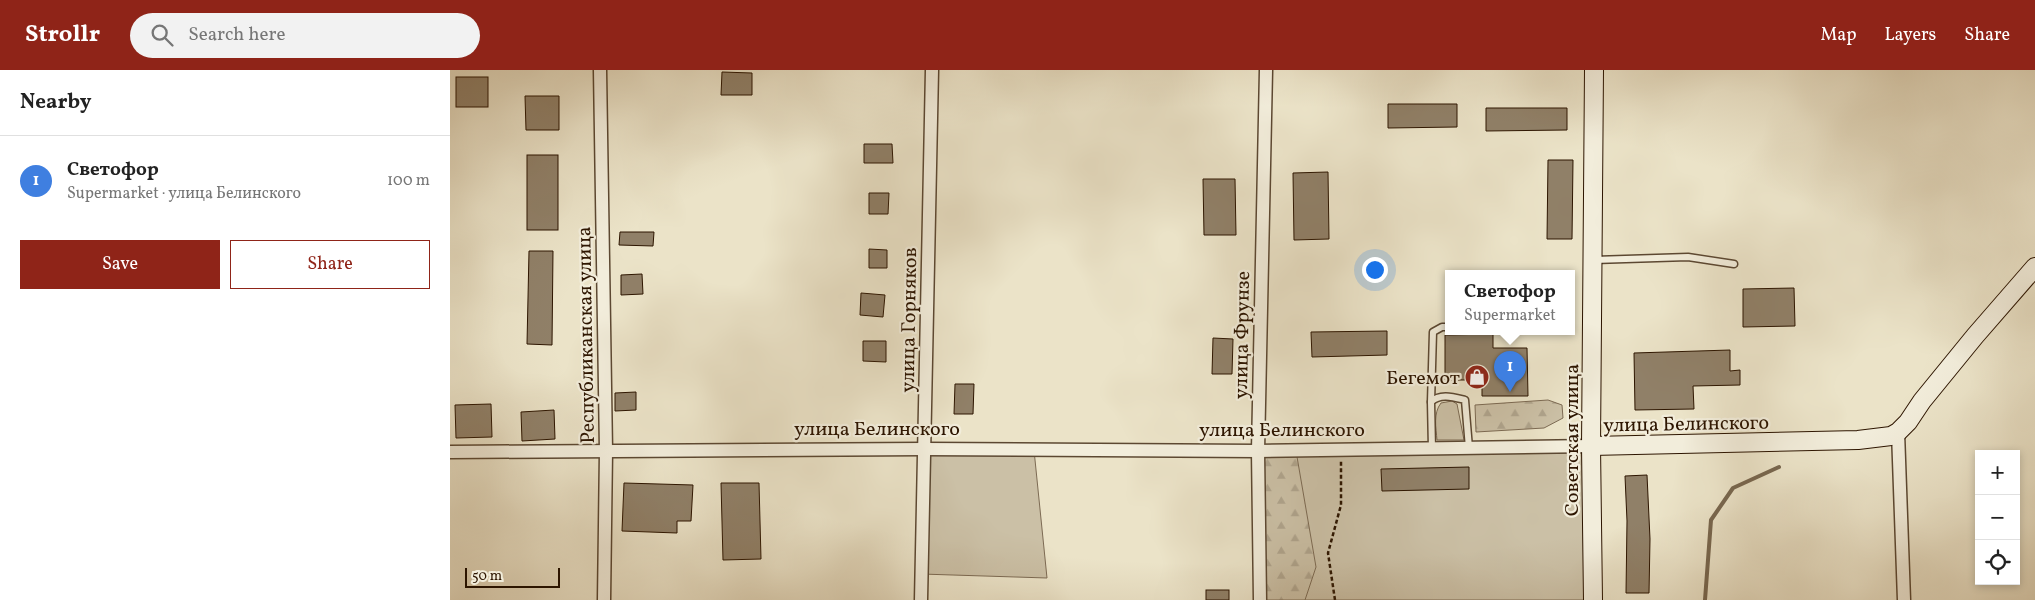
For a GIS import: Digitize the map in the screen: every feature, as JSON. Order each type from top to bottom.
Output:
[{"type":"street","name":"Республиканская улица","points":[[600,70],[606,451],[604,600]]},
{"type":"street","name":"улица Горняков","points":[[921,600],[932,70]]},
{"type":"street","name":"улица Фрунзе","points":[[1260,600],[1258,451],[1266,70]]},
{"type":"street","name":"Советская улица","points":[[1593,600],[1591,446],[1594,70]]},
{"type":"street","points":[[1904,600],[1898,432],[1908,422],[1922,401],[1975,336],[2035,268]]},
{"type":"street","name":"улица Белинского","points":[[450,452],[924,449],[1341,450],[1858,440],[1891,436],[1898,432]]},
{"type":"lane","points":[[1592,260],[1688,257],[1734,264]]},
{"type":"lane","points":[[1432,448],[1433,332],[1445,327]]},
{"type":"lane","points":[[1431,402],[1436,398],[1446,396],[1464,400],[1469,448]]},
{"type":"path","points":[[1335,600],[1328,553],[1341,505],[1341,450]]},
{"type":"green space","points":[[1548,400],[1562,405],[1563,418],[1544,428],[1476,432],[1475,405]]},
{"type":"green space","points":[[1452,401],[1457,404],[1464,440],[1437,440],[1436,421],[1438,407],[1441,403]]},
{"type":"green space","points":[[1591,446],[1593,600],[1260,600],[1258,451]]},
{"type":"green space","points":[[924,449],[1034,450],[1047,578],[921,574]]},
{"type":"green space","points":[[1258,451],[1296,451],[1316,567],[1305,600],[1260,600]]},
{"type":"building","points":[[722,72],[752,73],[752,95],[721,95]]},
{"type":"building","points":[[456,77],[488,77],[488,107],[456,107]]},
{"type":"building","points":[[525,96],[559,96],[559,130],[526,130]]},
{"type":"building","points":[[1388,104],[1457,104],[1457,127],[1388,128]]},
{"type":"building","points":[[1486,108],[1567,108],[1567,130],[1486,131]]},
{"type":"building","points":[[864,144],[892,144],[893,163],[864,163]]},
{"type":"building","points":[[527,155],[558,155],[558,230],[527,230]]},
{"type":"building","points":[[1548,160],[1573,160],[1572,239],[1547,239]]},
{"type":"building","points":[[1328,172],[1329,239],[1294,240],[1293,173]]},
{"type":"building","points":[[1203,179],[1235,179],[1236,235],[1204,235]]},
{"type":"building","points":[[869,193],[889,193],[888,214],[869,214]]},
{"type":"building","points":[[620,232],[654,232],[653,246],[619,245]]},
{"type":"building","points":[[869,249],[887,250],[887,268],[869,268]]},
{"type":"building","points":[[529,251],[553,251],[552,345],[527,344]]},
{"type":"building","points":[[642,274],[643,294],[621,295],[621,275]]},
{"type":"building","points":[[1794,288],[1795,326],[1743,327],[1743,289]]},
{"type":"building","points":[[861,293],[885,295],[883,317],[860,315]]},
{"type":"building","points":[[1387,331],[1387,355],[1312,357],[1311,332]]},
{"type":"building","points":[[1445,335],[1493,335],[1493,348],[1527,348],[1528,396],[1482,396],[1482,380],[1445,380]]},
{"type":"building","points":[[1213,338],[1233,339],[1232,374],[1212,374]]},
{"type":"building","points":[[863,341],[886,341],[886,362],[863,361]]},
{"type":"building","points":[[1730,350],[1730,371],[1740,370],[1740,385],[1693,386],[1694,409],[1635,410],[1634,353]]},
{"type":"building","points":[[955,384],[974,384],[973,414],[954,414]]},
{"type":"building","points":[[636,392],[636,410],[615,411],[615,393]]},
{"type":"building","points":[[491,404],[492,437],[456,438],[455,405]]},
{"type":"building","points":[[554,410],[555,439],[522,441],[521,412]]},
{"type":"building","points":[[1469,467],[1469,489],[1382,491],[1381,469]]},
{"type":"building","points":[[1647,475],[1650,539],[1649,593],[1626,593],[1627,521],[1625,476]]},
{"type":"building","points":[[624,483],[693,485],[691,521],[677,521],[677,533],[622,531]]},
{"type":"building","points":[[721,483],[759,483],[761,559],[723,560]]},
{"type":"building","points":[[1206,590],[1229,590],[1229,600],[1206,600]]},
{"type":"waterway","points":[[1705,600],[1711,520],[1733,488],[1779,467]]},
{"type":"place","name":"Бегемот","points":[[1477,377]]},
{"type":"place","name":"Светофор","points":[[1510,392]]}]
